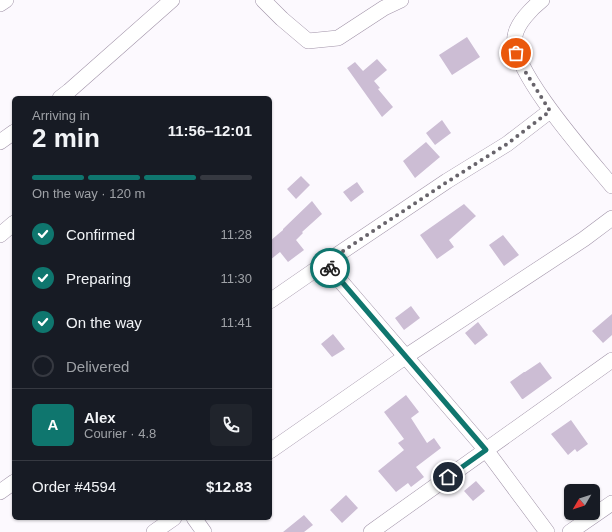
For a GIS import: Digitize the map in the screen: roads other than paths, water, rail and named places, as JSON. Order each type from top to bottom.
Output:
[{"type":"street","points":[[0,4],[6,0]]},
{"type":"street","points":[[63,96],[172,0]]},
{"type":"street","points":[[264,0],[282,19],[308,41],[338,38],[384,8],[401,0]]},
{"type":"street","points":[[542,0],[533,7],[519,26],[515,36],[516,53],[523,68],[550,111],[612,186]]},
{"type":"street","points":[[272,301],[325,263],[507,144],[550,111]]},
{"type":"street","points":[[0,142],[12,133]]},
{"type":"street","points":[[272,450],[405,357],[584,239],[612,218]]},
{"type":"street","points":[[0,235],[12,225]]},
{"type":"street","points":[[325,263],[486,450],[547,532]]},
{"type":"street","points":[[371,532],[612,360]]},
{"type":"street","points":[[0,492],[12,483]]},
{"type":"street","points":[[570,532],[612,503]]},
{"type":"street","points":[[154,532],[171,520]]},
{"type":"street","points":[[195,520],[204,532]]}]
